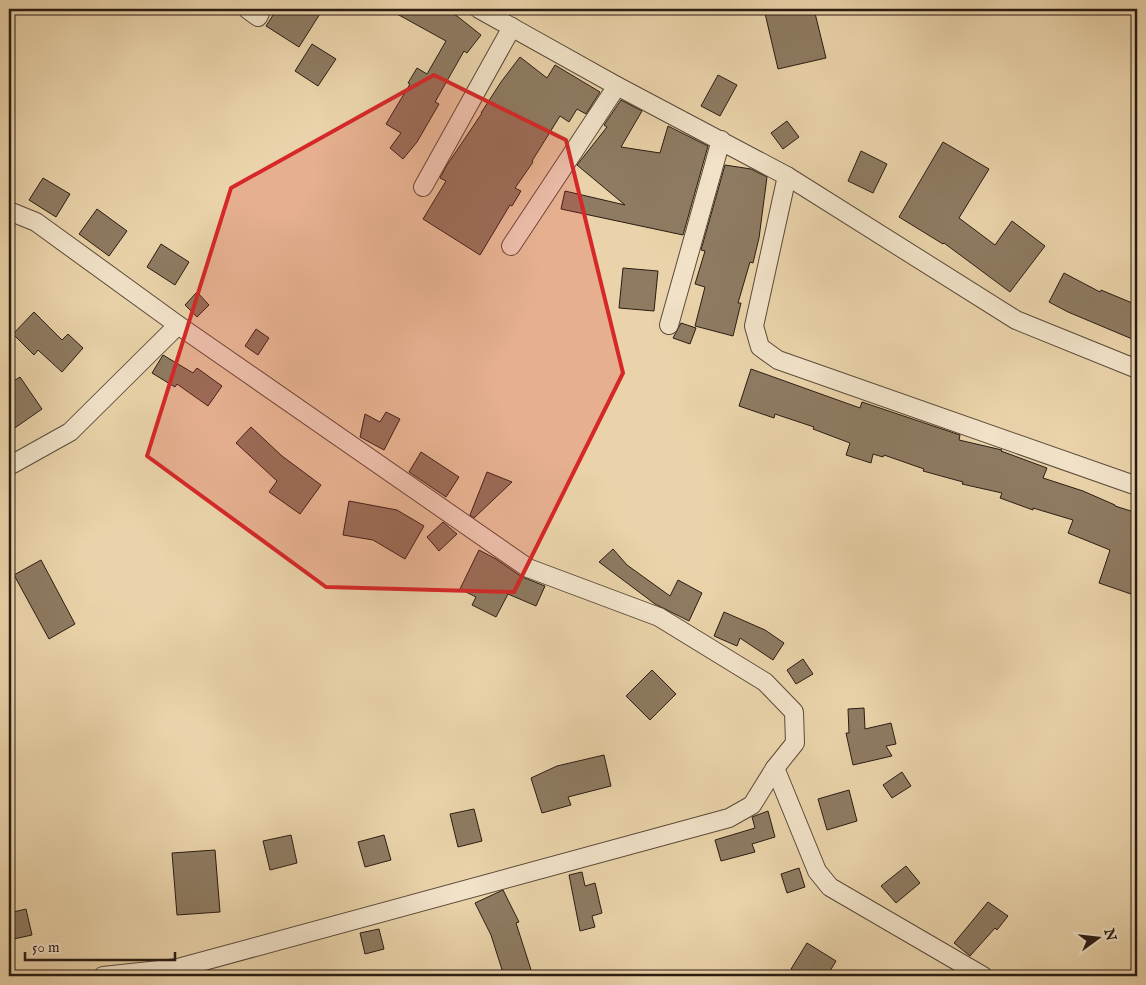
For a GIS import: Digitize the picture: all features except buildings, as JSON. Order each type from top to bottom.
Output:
[{"type":"street","points":[[247,9],[258,17],[262,9]]},
{"type":"street","points":[[480,9],[618,86],[787,176],[1016,320],[1137,369]]},
{"type":"street","points":[[423,187],[512,26]]},
{"type":"street","points":[[511,246],[618,86]]},
{"type":"street","points":[[669,326],[721,140]]},
{"type":"street","points":[[787,176],[754,326],[760,347],[778,360],[1136,484]]},
{"type":"street","points":[[9,211],[36,222],[178,325],[528,568],[659,616],[765,682],[794,712],[795,743],[775,768],[752,805],[729,818],[178,968],[103,976]]},
{"type":"street","points":[[9,466],[70,432],[178,325]]},
{"type":"street","points":[[775,768],[817,871],[830,887],[983,976]]},
{"type":"highlighted area","points":[[434,75],[566,140],[623,373],[514,592],[326,587],[147,456],[231,188]]}]
